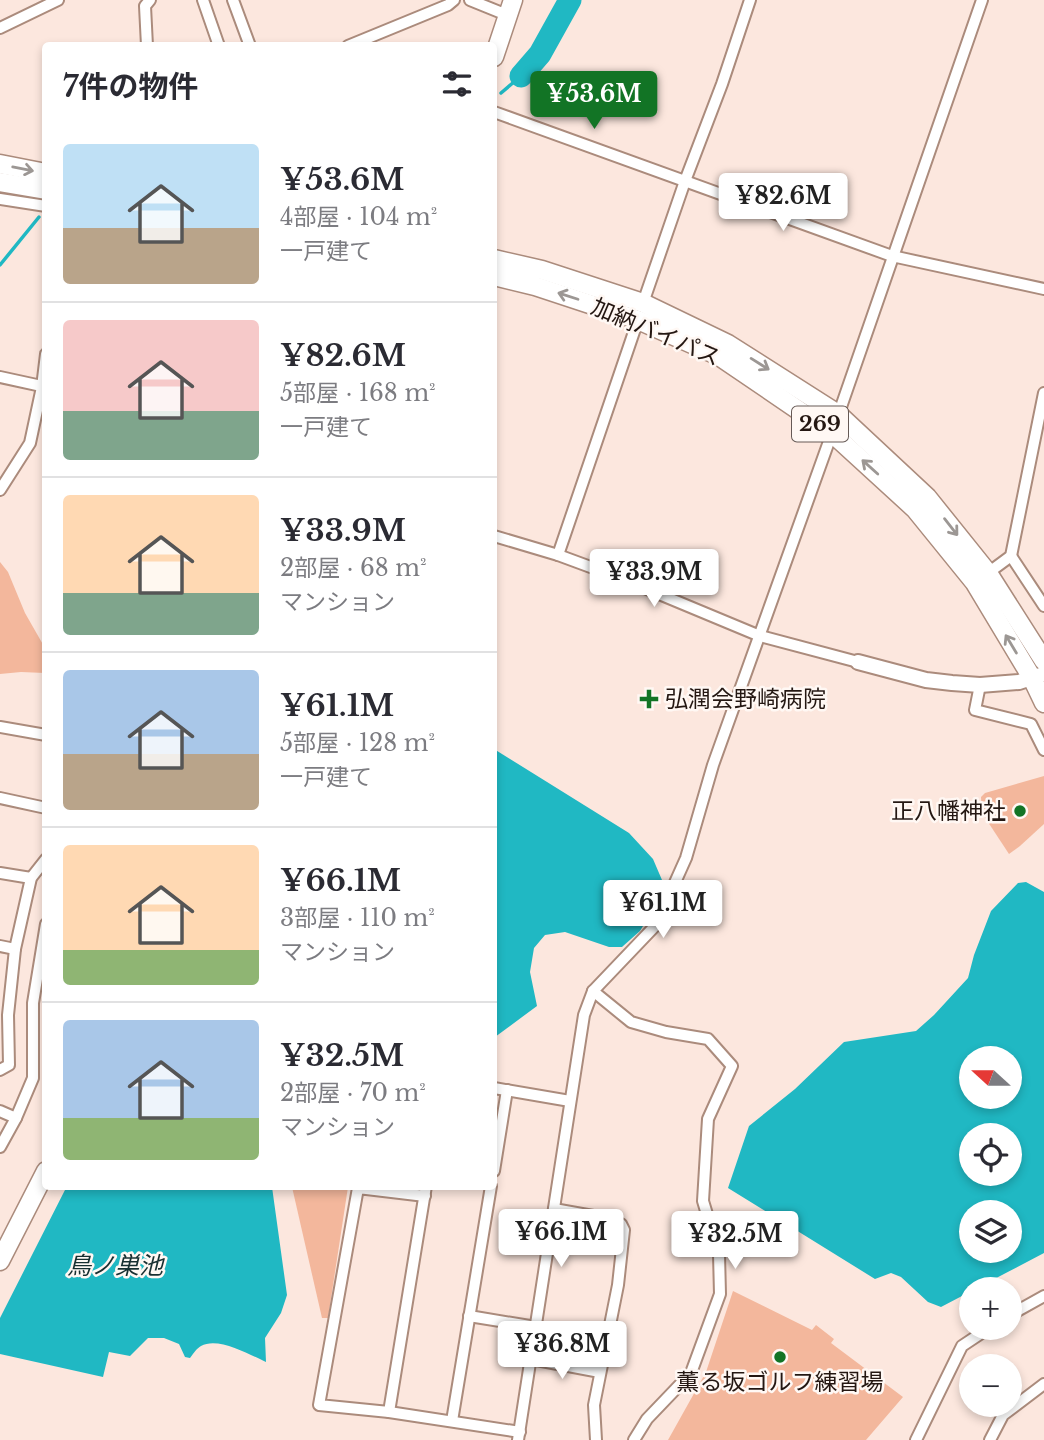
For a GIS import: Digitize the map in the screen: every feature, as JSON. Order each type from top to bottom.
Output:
[{"type":"main road","points":[[497,48],[510,8]]},
{"type":"main road","points":[[0,164],[42,172]]},
{"type":"main road","points":[[0,182],[42,189]]},
{"type":"main road","name":"加納バイパス","points":[[497,260],[542,270],[641,312],[728,344],[838,414],[927,497],[988,573],[1044,661]]},
{"type":"main road","name":"加納バイパス","points":[[497,277],[641,312],[719,356],[832,433],[915,509],[975,583],[1038,676],[1044,703]]},
{"type":"main road","points":[[0,1261],[42,1179]]},
{"type":"street","points":[[0,28],[58,0]]},
{"type":"street","points":[[147,42],[145,6],[150,0]]},
{"type":"street","points":[[203,0],[218,42]]},
{"type":"street","points":[[233,0],[249,42]]},
{"type":"street","points":[[360,42],[454,0]]},
{"type":"street","points":[[470,0],[510,8]]},
{"type":"street","points":[[558,555],[685,181],[750,0]]},
{"type":"street","points":[[358,1190],[318,1405],[452,1421],[519,1436],[584,1016],[593,991],[656,925],[686,858],[713,765],[832,433],[982,0]]},
{"type":"street","points":[[497,113],[892,256],[1044,289]]},
{"type":"street","points":[[0,199],[42,205]]},
{"type":"street","points":[[0,377],[42,387]]},
{"type":"street","points":[[988,573],[1011,556],[1044,393]]},
{"type":"street","points":[[0,490],[30,443],[42,395]]},
{"type":"street","points":[[497,537],[558,555],[623,579],[760,636],[926,680],[980,685],[1018,682],[1038,676]]},
{"type":"street","points":[[1011,556],[1044,606]]},
{"type":"street","points":[[980,685],[975,710],[1031,724],[1044,750]]},
{"type":"street","points":[[0,727],[42,734]]},
{"type":"street","points":[[0,798],[42,807]]},
{"type":"street","points":[[0,1070],[9,1065],[4,1015],[15,949],[31,878],[42,864]]},
{"type":"street","points":[[0,873],[31,878]]},
{"type":"street","points":[[0,946],[15,949]]},
{"type":"street","points":[[0,1147],[33,1078],[33,1003],[42,948]]},
{"type":"street","points":[[593,991],[631,1022],[666,1032],[708,1039],[732,1066],[708,1119],[703,1201],[719,1254],[720,1294],[691,1373],[647,1419],[634,1440]]},
{"type":"street","points":[[497,1088],[570,1101]]},
{"type":"street","points":[[497,1152],[507,1090]]},
{"type":"street","points":[[0,1111],[16,1118]]},
{"type":"street","points":[[389,1412],[426,1191],[403,1190]]},
{"type":"street","points":[[452,1421],[490,1190]]},
{"type":"street","points":[[554,1209],[610,1219],[621,1224],[624,1230],[618,1285],[594,1405],[596,1440]]},
{"type":"street","points":[[1022,1308],[1044,1296]]},
{"type":"street","points":[[470,1315],[536,1327]]},
{"type":"street","points":[[916,1440],[962,1346],[971,1340]]},
{"type":"street","points":[[531,1359],[600,1372]]},
{"type":"street","points":[[990,1440],[1003,1415],[1044,1384]]},
{"type":"shaded area","points":[[0,562],[8,572],[25,613],[42,643],[42,673],[0,674]]},
{"type":"shaded area","points":[[1044,776],[1044,824],[1009,854],[982,813],[981,797],[985,793]]},
{"type":"shaded area","points":[[293,1190],[348,1190],[328,1318],[322,1318]]},
{"type":"shaded area","name":"薫る坂ゴルフ練習場","points":[[733,1291],[812,1330],[816,1325],[834,1339],[831,1343],[903,1397],[866,1440],[668,1440],[706,1372]]},
{"type":"water","points":[[497,751],[629,833],[653,859],[662,880],[658,901],[640,931],[622,947],[609,947],[565,932],[545,935],[534,948],[530,972],[537,1006],[497,1036]]},
{"type":"water","points":[[1026,882],[1044,892],[1044,1253],[998,1277],[959,1277],[959,1298],[941,1307],[928,1302],[901,1277],[891,1273],[875,1279],[728,1188],[749,1126],[795,1089],[844,1042],[916,1031],[934,1015],[968,978],[991,911],[1018,883]]},
{"type":"water","name":"鳥ノ巣池","points":[[65,1190],[272,1190],[287,1295],[281,1313],[265,1338],[266,1362],[216,1343],[201,1346],[190,1358],[185,1357],[179,1344],[164,1338],[148,1338],[130,1356],[109,1352],[103,1377],[0,1354],[0,1318]]},
{"type":"waterway","points":[[521,76],[540,54],[570,0]]},
{"type":"waterway","points":[[501,93],[521,76]]},
{"type":"waterway","points":[[0,265],[39,217]]},
{"type":"place","name":"弘潤会野崎病院","points":[[649,699]]},
{"type":"place","name":"正八幡神社","points":[[1020,811]]},
{"type":"place","name":"薫る坂ゴルフ練習場","points":[[780,1357]]}]
